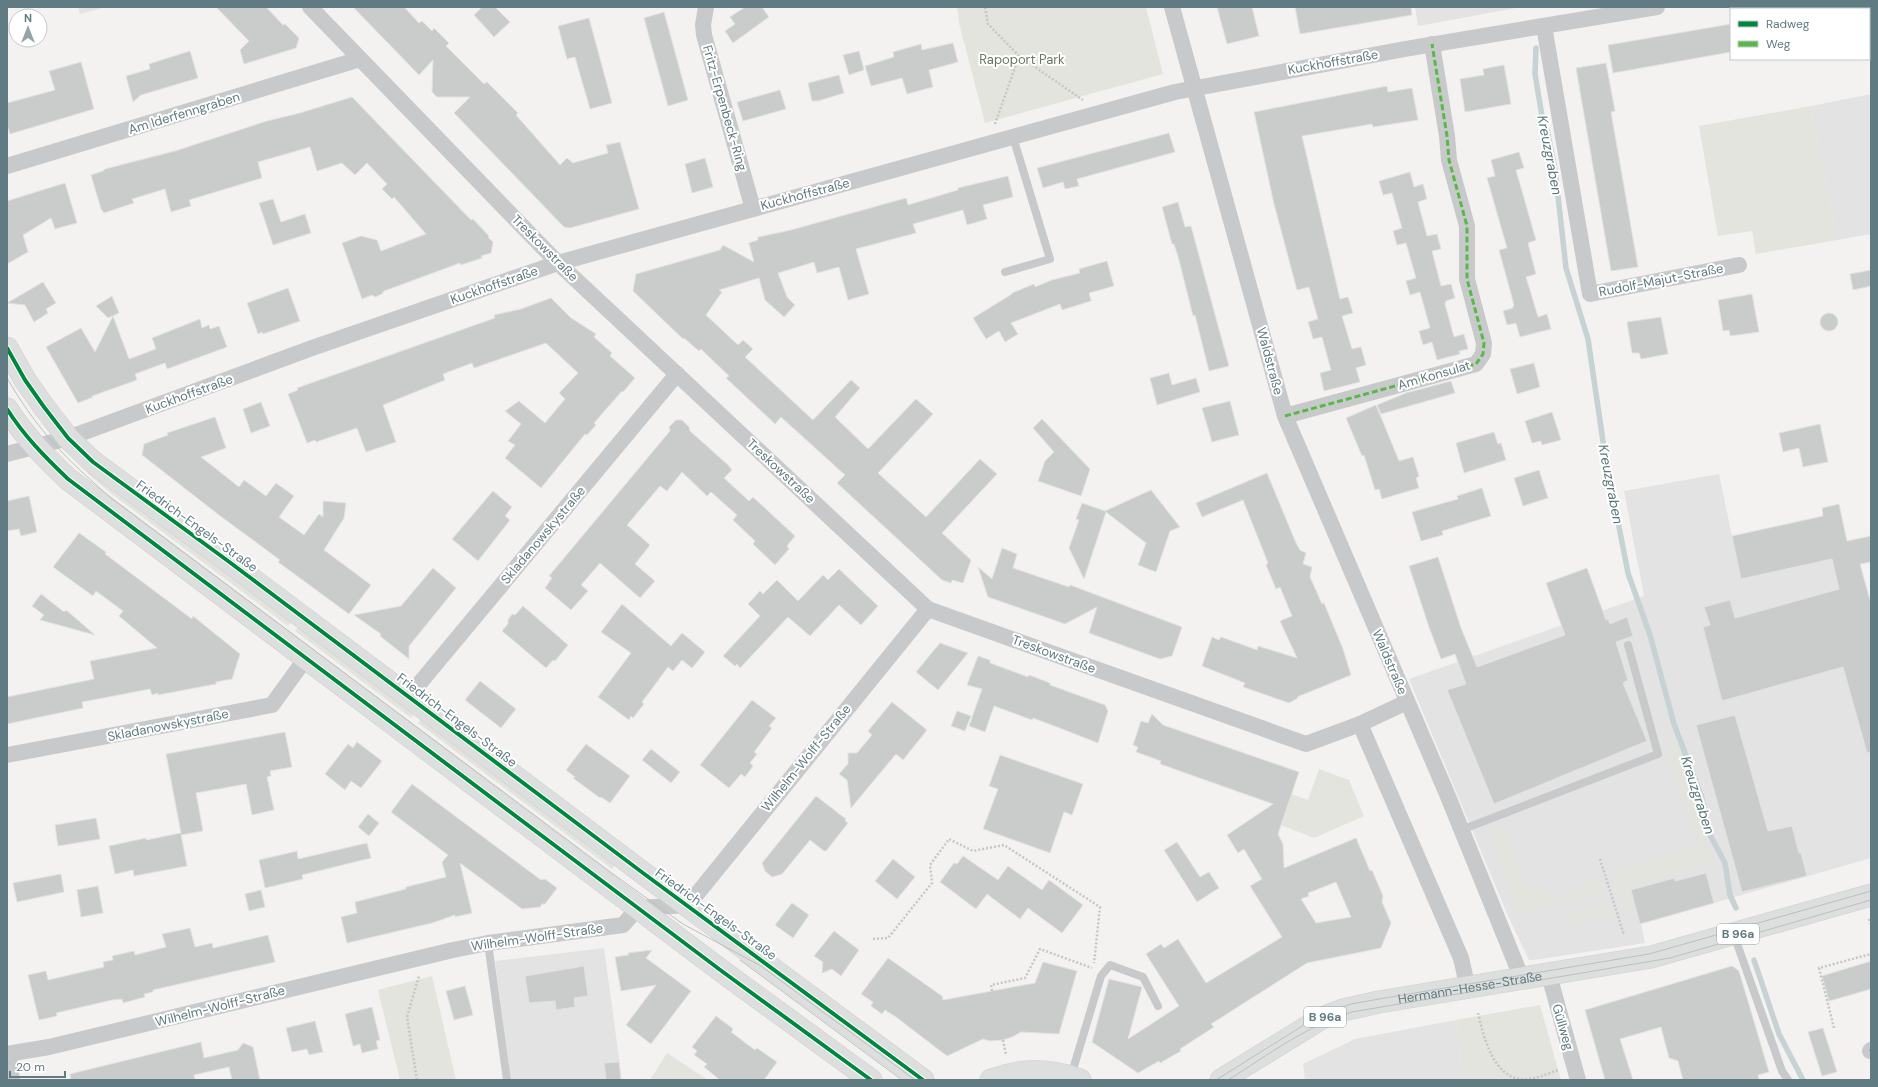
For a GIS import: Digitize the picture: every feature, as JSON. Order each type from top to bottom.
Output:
[{"type":"main road","name":"Friedrich-Engels-Straße","points":[[7,348],[25,380],[44,408],[68,438],[93,462],[228,561],[923,1080]]},
{"type":"main road","points":[[7,409],[22,432],[68,480],[638,908],[871,1080]]},
{"type":"main road","name":"Hermann-Hesse-Straße","points":[[1221,1080],[1307,1026],[1344,1010],[1393,1000],[1468,989],[1651,957],[1734,935],[1871,895]]},
{"type":"main road","points":[[991,1080],[1010,1074],[1032,1071],[1043,1071],[1075,1078]]},
{"type":"street","name":"Treskowstraße","points":[[310,7],[558,263],[928,609],[1306,744],[1360,724]]},
{"type":"street","name":"Fritz-Erpenbeck-Ring","points":[[706,7],[703,25],[704,35],[753,208]]},
{"type":"street","name":"Waldstraße","points":[[1172,7],[1285,416],[1461,830],[1522,980]]},
{"type":"street","name":"Kuckhoffstraße","points":[[7,454],[68,438],[320,346],[558,263],[1175,92],[1432,44],[1657,7]]},
{"type":"street","name":"Rudolf-Majut-Straße","points":[[1544,26],[1590,294],[1739,265]]},
{"type":"street","name":"Am Konsulat","points":[[1285,416],[1476,364],[1483,354],[1484,343],[1466,279],[1467,226],[1449,160],[1447,136],[1432,44]]},
{"type":"street","name":"Am Iderfenngraben","points":[[7,166],[360,59]]},
{"type":"street","name":"Skladanowskystraße","points":[[409,696],[677,374]]},
{"type":"street","name":"Wilhelm-Wolff-Straße","points":[[688,905],[928,609]]},
{"type":"street","name":"Skladanowskystraße","points":[[7,755],[272,705],[306,658]]},
{"type":"street","name":"Waldstraße","points":[[1360,724],[1407,702]]},
{"type":"street","points":[[1360,724],[1461,958],[1468,989]]},
{"type":"street","points":[[638,908],[688,905]]},
{"type":"street","name":"Wilhelm-Wolff-Straße","points":[[12,1080],[8,1054],[57,1045],[488,943],[623,925],[638,908]]},
{"type":"street","name":"Güllweg","points":[[1548,975],[1578,1080]]},
{"type":"lane","points":[[1005,272],[1050,259],[1013,138]]},
{"type":"lane","points":[[1461,830],[1658,754],[1628,645]]},
{"type":"lane","points":[[1734,935],[1782,1071],[1788,1080]]},
{"type":"lane","points":[[488,943],[507,1080]]},
{"type":"lane","points":[[1075,1078],[1101,976],[1110,965],[1143,977],[1158,1006]]},
{"type":"path","points":[[985,7],[988,24],[1019,56],[1084,100]]},
{"type":"path","points":[[995,125],[1019,56]]},
{"type":"path","points":[[873,939],[888,938],[932,883],[930,865],[949,840],[973,851],[1004,845],[1100,907],[1091,976]]},
{"type":"path","points":[[1600,859],[1624,934]]},
{"type":"path","points":[[1869,919],[1871,924]]},
{"type":"path","points":[[992,991],[991,985],[1025,978],[1040,948],[1093,968]]},
{"type":"path","points":[[1834,1028],[1819,968],[1871,954]]},
{"type":"path","points":[[417,1080],[407,1017],[419,976]]},
{"type":"path","points":[[1478,1013],[1486,1042],[1494,1061],[1508,1076],[1519,1079],[1531,1079],[1563,1068]]},
{"type":"shaded area","points":[[78,7],[106,7],[80,14]]},
{"type":"shaded area","points":[[1415,7],[1516,7],[1516,8],[1418,26]]},
{"type":"shaded area","points":[[1871,94],[1871,234],[1837,240],[1811,106]]},
{"type":"shaded area","points":[[1719,474],[1732,536],[1823,516],[1835,570],[1860,564],[1871,604],[1871,858],[1641,924],[1645,943],[1529,960],[1508,916],[1409,679],[1644,596],[1624,491]]},
{"type":"shaded area","points":[[604,948],[622,1080],[511,1080],[495,961]]},
{"type":"shaded area","points":[[1456,1020],[1463,1080],[1305,1080],[1303,1064],[1355,1039]]},
{"type":"green space","name":"Rapoport Park","points":[[957,7],[1146,7],[1163,74],[985,123],[959,23]]},
{"type":"green space","points":[[1811,106],[1837,240],[1756,254],[1752,231],[1718,236],[1699,126]]},
{"type":"green space","points":[[91,468],[293,620],[288,626],[113,495],[87,473]]},
{"type":"green space","points":[[300,624],[416,711],[411,718],[295,631]]},
{"type":"green space","points":[[423,716],[617,862],[612,869],[418,723]]},
{"type":"green space","points":[[1677,742],[1699,801],[1706,846],[1715,863],[1613,890],[1610,875],[1700,842],[1687,812],[1667,745]]},
{"type":"green space","points":[[1319,769],[1349,780],[1364,816],[1314,838],[1281,825],[1291,794],[1308,800]]},
{"type":"green space","points":[[1502,828],[1529,890],[1541,886],[1547,900],[1603,878],[1608,893],[1562,905],[1560,901],[1521,913],[1488,834]]},
{"type":"green space","points":[[1631,890],[1637,910],[1626,913],[1619,893]]},
{"type":"green space","points":[[1607,901],[1612,914],[1568,926],[1565,915]]},
{"type":"green space","points":[[432,976],[456,1080],[400,1080],[378,990]]},
{"type":"green space","points":[[1540,1005],[1561,1080],[1463,1080],[1456,1020]]},
{"type":"green space","points":[[667,1053],[708,1080],[650,1080]]},
{"type":"building","points":[[216,7],[266,7],[283,25],[285,24],[299,38],[296,48],[244,64],[240,50],[249,41]]},
{"type":"building","points":[[353,7],[404,7],[419,23],[422,21],[432,31],[434,28],[449,43],[446,46],[484,84],[487,82],[518,113],[516,115],[560,165],[567,158],[573,163],[608,153],[606,145],[620,142],[639,209],[570,228],[564,227],[454,113],[470,97],[437,97],[432,92],[433,60],[419,75]]},
{"type":"building","points":[[482,7],[495,7],[510,22],[494,37],[474,15]]},
{"type":"building","points":[[745,7],[762,7],[769,17],[733,43],[725,31],[735,24],[730,17]]},
{"type":"building","points":[[1217,7],[1252,7],[1259,36],[1227,44]]},
{"type":"building","points":[[1295,7],[1411,7],[1412,15],[1300,34]]},
{"type":"building","points":[[664,12],[688,100],[668,106],[644,18]]},
{"type":"building","points":[[589,18],[612,103],[590,109],[575,57],[567,59],[558,26]]},
{"type":"building","points":[[1730,24],[1730,52],[1613,73],[1608,45]]},
{"type":"building","points":[[953,43],[958,62],[929,70],[933,87],[907,94],[902,78],[871,86],[865,66],[894,57],[893,52],[921,44],[922,50]]},
{"type":"building","points":[[190,51],[198,78],[141,95],[133,102],[126,76],[150,69],[149,64]]},
{"type":"building","points":[[859,51],[864,70],[849,75],[843,55]]},
{"type":"building","points":[[81,62],[94,109],[10,134],[7,125],[7,103],[55,90],[49,71]]},
{"type":"building","points":[[1606,63],[1615,111],[1611,112],[1638,267],[1611,271],[1576,68]]},
{"type":"building","points":[[1504,65],[1511,104],[1465,112],[1460,79],[1484,75],[1483,69]]},
{"type":"building","points":[[839,75],[844,93],[818,101],[812,101],[808,83]]},
{"type":"building","points":[[1387,86],[1388,92],[1412,88],[1418,120],[1373,127],[1372,124],[1302,136],[1340,299],[1348,297],[1353,313],[1342,316],[1352,349],[1361,347],[1366,365],[1356,368],[1360,382],[1324,391],[1320,373],[1331,370],[1322,337],[1313,339],[1308,322],[1318,319],[1309,287],[1297,290],[1274,204],[1254,112]]},
{"type":"building","points":[[780,90],[786,109],[743,121],[737,102]]},
{"type":"building","points":[[352,97],[471,220],[473,219],[489,236],[488,237],[493,242],[491,253],[481,256],[482,258],[461,265],[460,263],[384,291],[382,294],[375,297],[372,295],[362,299],[342,243],[361,236],[377,240],[381,251],[426,234],[394,197],[392,199],[382,189],[387,184],[367,163],[355,175],[342,163],[317,171],[310,147],[258,162],[262,178],[189,200],[191,206],[171,212],[165,189],[132,199],[134,203],[104,213],[101,209],[91,175],[105,169],[175,151],[267,121],[300,113]]},
{"type":"building","points":[[1169,133],[1175,152],[1077,179],[1079,186],[1065,189],[1063,182],[1043,188],[1037,168]]},
{"type":"building","points":[[1519,152],[1524,168],[1516,170],[1536,240],[1528,243],[1536,274],[1526,277],[1538,317],[1547,314],[1551,329],[1520,337],[1516,323],[1507,325],[1503,311],[1513,308],[1514,305],[1499,250],[1507,248],[1487,178],[1495,176],[1491,160]]},
{"type":"building","points":[[705,158],[713,187],[692,193],[685,164]]},
{"type":"building","points":[[1410,172],[1414,187],[1423,184],[1427,199],[1418,202],[1427,236],[1437,234],[1441,249],[1432,251],[1441,286],[1451,284],[1455,298],[1446,301],[1445,304],[1454,337],[1464,334],[1468,349],[1459,351],[1460,354],[1437,360],[1432,342],[1423,345],[1419,331],[1430,328],[1420,292],[1410,295],[1406,281],[1416,278],[1406,243],[1397,245],[1393,231],[1402,228],[1392,193],[1383,195],[1379,181]]},
{"type":"building","points":[[1008,176],[1013,197],[983,205],[987,219],[967,225],[963,210],[913,224],[916,233],[856,249],[869,294],[848,300],[839,267],[817,273],[814,262],[778,273],[787,297],[795,305],[784,317],[765,300],[759,278],[719,290],[722,292],[706,315],[738,345],[743,340],[753,349],[745,357],[813,420],[851,380],[860,388],[835,417],[868,449],[916,399],[933,414],[878,473],[926,517],[980,459],[997,474],[942,533],[971,560],[963,583],[952,580],[951,583],[942,580],[837,483],[845,475],[781,417],[775,424],[726,378],[729,376],[701,349],[699,351],[684,338],[683,339],[633,291],[636,274],[720,250],[723,245],[754,262],[749,243],[758,240],[758,237],[791,230],[906,198],[908,205],[958,190],[958,188]]},
{"type":"building","points":[[65,183],[77,223],[55,229],[51,218],[23,235],[28,252],[7,264],[7,201]]},
{"type":"building","points":[[273,199],[281,222],[305,214],[311,233],[273,245],[259,203]]},
{"type":"building","points":[[1178,202],[1185,227],[1191,226],[1229,366],[1209,371],[1195,315],[1193,316],[1179,260],[1174,244],[1172,244],[1162,207]]},
{"type":"building","points":[[1107,261],[1114,286],[1089,293],[1091,301],[1062,310],[1060,304],[1011,323],[1018,334],[1005,342],[999,331],[986,339],[973,318],[1012,293],[1034,284],[1035,287],[1052,280],[1080,273],[1079,269]]},
{"type":"building","points":[[1871,270],[1871,286],[1853,290],[1850,274]]},
{"type":"building","points":[[43,282],[56,303],[46,309],[48,313],[34,322],[25,305],[7,303]]},
{"type":"building","points":[[288,288],[300,321],[263,334],[262,332],[258,334],[247,303]]},
{"type":"building","points":[[1752,294],[1759,332],[1730,336],[1729,330],[1723,331],[1718,300]]},
{"type":"building","points":[[112,296],[119,313],[108,318],[96,306]]},
{"type":"building","points":[[551,298],[571,318],[596,334],[594,337],[612,353],[610,356],[635,378],[594,423],[596,425],[587,435],[585,434],[541,488],[505,458],[515,445],[508,441],[521,424],[505,411],[519,401],[545,423],[565,399],[559,393],[578,373],[546,343],[474,368],[472,363],[443,374],[445,380],[383,405],[396,442],[366,452],[357,428],[316,442],[315,440],[307,443],[288,394],[298,390],[297,388],[495,318],[494,315],[521,309]]},
{"type":"building","points":[[1829,313],[1835,316],[1838,322],[1835,328],[1829,331],[1823,328],[1820,322],[1823,316]]},
{"type":"building","points":[[113,316],[129,359],[156,349],[152,338],[200,319],[202,328],[209,325],[210,329],[219,326],[227,347],[167,369],[165,363],[135,374],[137,380],[92,396],[93,397],[78,403],[46,347],[81,328],[95,352]]},
{"type":"building","points":[[1661,317],[1668,354],[1641,359],[1639,353],[1632,353],[1627,322]]},
{"type":"building","points":[[1534,363],[1540,387],[1517,394],[1510,369]]},
{"type":"building","points":[[1169,373],[1172,385],[1196,378],[1200,392],[1157,405],[1150,378]]},
{"type":"building","points":[[1451,381],[1455,393],[1381,414],[1377,405],[1406,393]]},
{"type":"building","points":[[1230,401],[1239,435],[1212,442],[1202,408]]},
{"type":"building","points":[[261,402],[270,426],[251,433],[243,409]]},
{"type":"building","points":[[1376,405],[1399,461],[1413,457],[1419,476],[1416,478],[1419,488],[1382,499],[1379,489],[1375,490],[1364,455],[1362,456],[1346,418]]},
{"type":"building","points":[[1552,412],[1561,440],[1542,445],[1541,441],[1532,443],[1525,421]]},
{"type":"building","points":[[215,417],[226,448],[201,457],[239,487],[244,480],[266,496],[276,483],[294,496],[279,517],[304,535],[319,514],[323,517],[323,501],[346,503],[344,518],[324,550],[371,585],[349,614],[278,562],[280,560],[142,455],[144,444],[168,435],[167,433]]},
{"type":"building","points":[[1042,419],[1090,469],[1081,496],[1038,481],[1045,461],[1054,452],[1033,428]]},
{"type":"building","points":[[676,420],[682,420],[689,427],[690,431],[728,465],[732,470],[724,478],[749,501],[753,497],[795,536],[787,546],[789,549],[775,565],[753,544],[755,541],[733,520],[737,515],[711,492],[707,496],[682,472],[667,491],[660,486],[627,525],[650,545],[635,564],[655,581],[640,598],[600,563],[581,585],[588,591],[571,610],[545,588],[552,578],[549,576],[670,431],[669,427]]},
{"type":"building","points":[[1820,424],[1828,462],[1803,467],[1799,448],[1783,452],[1779,433]]},
{"type":"building","points":[[1494,432],[1498,444],[1501,443],[1506,460],[1464,473],[1456,443]]},
{"type":"building","points":[[1539,470],[1548,498],[1523,506],[1514,478]]},
{"type":"building","points":[[1267,473],[1296,543],[1300,550],[1306,553],[1303,564],[1312,567],[1310,577],[1322,604],[1324,603],[1343,649],[1351,675],[1297,697],[1298,698],[1289,703],[1243,687],[1245,683],[1202,666],[1212,637],[1219,640],[1221,637],[1257,650],[1258,646],[1297,658],[1280,621],[1292,616],[1280,587],[1276,589],[1266,565],[1268,563],[1243,500],[1202,517],[1196,503]]},
{"type":"building","points":[[1482,488],[1491,516],[1442,531],[1443,535],[1421,541],[1412,512],[1458,499],[1457,496]]},
{"type":"building","points":[[1151,490],[1180,527],[1170,531],[1156,572],[1138,565],[1146,543],[1106,512],[1084,579],[1069,548],[1079,520],[1076,519],[1082,503],[1105,511]]},
{"type":"building","points":[[493,491],[512,507],[505,516],[510,520],[478,561],[452,539]]},
{"type":"building","points":[[29,496],[37,532],[21,536],[19,529],[7,531],[7,501]]},
{"type":"building","points":[[1839,504],[1847,541],[1871,536],[1871,562],[1860,564],[1871,604],[1871,752],[1867,753],[1843,667],[1722,701],[1703,627],[1710,625],[1704,607],[1730,600],[1735,618],[1839,589],[1832,559],[1741,579],[1732,536],[1823,516],[1822,508]]},
{"type":"building","points":[[79,533],[106,552],[105,554],[192,619],[193,616],[240,654],[232,679],[216,682],[216,684],[158,695],[158,693],[152,695],[150,689],[82,702],[83,708],[7,724],[7,697],[94,679],[90,661],[157,648],[119,616],[123,611],[96,591],[93,596],[53,567]]},
{"type":"building","points":[[1002,548],[1017,554],[1013,568],[1069,587],[1070,585],[1182,627],[1172,656],[1160,659],[1089,633],[1097,607],[1065,624],[988,597],[978,567],[992,579]]},
{"type":"building","points":[[1438,557],[1461,628],[1477,667],[1565,635],[1546,583],[1587,568],[1606,620],[1608,619],[1610,624],[1627,617],[1633,636],[1616,642],[1628,680],[1623,683],[1647,741],[1494,804],[1447,690],[1466,684],[1455,654],[1441,659],[1409,566]]},
{"type":"building","points":[[433,568],[456,588],[409,646],[409,659],[380,636],[381,634],[354,615],[401,606]]},
{"type":"building","points":[[839,569],[878,606],[861,625],[839,605],[810,636],[788,617],[740,668],[737,664],[735,666],[723,656],[760,616],[748,604],[760,591],[763,594],[777,580],[798,601],[823,575],[828,580]]},
{"type":"building","points":[[41,594],[64,612],[66,610],[95,635],[40,620],[44,615],[32,606]]},
{"type":"building","points":[[622,604],[671,646],[682,633],[705,652],[692,668],[682,660],[673,671],[668,667],[642,702],[644,704],[633,718],[631,716],[629,720],[598,697],[631,653],[601,632]]},
{"type":"building","points":[[523,606],[568,645],[555,661],[553,660],[546,668],[502,631],[508,624],[508,620],[512,614],[515,615]]},
{"type":"building","points":[[940,643],[968,653],[938,690],[916,672]]},
{"type":"building","points":[[978,656],[990,660],[990,663],[1028,677],[1029,675],[1050,683],[1050,685],[1105,705],[1108,711],[1098,743],[1033,718],[1032,720],[994,706],[985,732],[969,726],[982,689],[967,685]]},
{"type":"building","points":[[480,681],[516,709],[501,728],[465,700]]},
{"type":"building","points":[[752,700],[776,718],[769,726],[772,728],[754,752],[757,754],[750,763],[753,766],[745,777],[741,774],[729,788],[700,765]]},
{"type":"building","points":[[892,702],[927,730],[903,760],[896,754],[851,808],[847,780],[839,774],[848,764],[848,753],[857,753],[872,735],[868,731]]},
{"type":"building","points":[[957,711],[971,716],[965,731],[951,726]]},
{"type":"building","points":[[1152,714],[1163,725],[1299,772],[1278,834],[1283,844],[1284,868],[1356,838],[1370,871],[1372,870],[1383,896],[1382,902],[1391,923],[1381,948],[1307,963],[1211,1024],[1214,1027],[1180,1049],[1181,1051],[1138,1073],[1092,1042],[1109,979],[1142,987],[1128,1039],[1179,1006],[1146,954],[1161,944],[1164,948],[1178,939],[1206,983],[1282,937],[1250,886],[1262,879],[1244,849],[1238,853],[1227,835],[1273,804],[1160,764],[1161,761],[1136,752],[1138,747],[1133,745],[1141,721],[1148,723]],"holes":[[[1336,882],[1351,917],[1316,923],[1301,899],[1309,896],[1308,893]]]},
{"type":"building","points":[[1735,715],[1768,831],[1792,826],[1807,876],[1742,892],[1696,725]]},
{"type":"building","points":[[285,732],[292,767],[270,771],[271,776],[267,777],[274,810],[252,815],[246,784],[196,793],[203,831],[181,835],[187,866],[134,876],[133,870],[115,874],[109,846],[146,838],[146,840],[181,833],[166,754]]},
{"type":"building","points":[[357,742],[382,761],[361,788],[351,781],[345,790],[325,774],[348,744],[353,748]]},
{"type":"building","points":[[586,744],[630,776],[610,803],[601,797],[600,798],[573,778],[575,777],[566,770]]},
{"type":"building","points":[[651,749],[680,772],[671,783],[642,760]]},
{"type":"building","points":[[1000,755],[1083,784],[1072,815],[1064,812],[1050,853],[983,829],[998,789],[989,786]]},
{"type":"building","points":[[412,784],[541,880],[545,879],[557,888],[545,904],[542,904],[540,907],[522,909],[460,863],[472,913],[455,917],[455,915],[432,923],[347,943],[341,917],[357,913],[355,902],[446,877],[442,862],[448,855],[391,812]]},
{"type":"building","points":[[816,796],[846,819],[845,821],[848,823],[826,851],[810,840],[782,874],[772,877],[765,871],[762,863]]},
{"type":"building","points":[[368,814],[379,823],[369,836],[358,827]]},
{"type":"building","points":[[96,818],[100,839],[58,846],[55,825]]},
{"type":"building","points":[[1177,842],[1200,877],[1209,872],[1219,888],[1197,902],[1164,850]]},
{"type":"building","points":[[367,843],[371,858],[302,875],[303,879],[265,888],[259,860],[297,851],[298,859]]},
{"type":"building","points":[[963,856],[998,880],[1008,866],[1042,890],[1049,880],[1083,905],[1062,933],[1028,908],[1020,919],[987,894],[976,909],[940,882],[954,863],[957,864]]},
{"type":"building","points":[[893,859],[915,877],[897,899],[875,881]]},
{"type":"building","points":[[1706,873],[1714,903],[1640,924],[1631,890],[1674,878],[1675,881]]},
{"type":"building","points":[[61,874],[64,892],[17,902],[13,883]]},
{"type":"building","points":[[98,886],[103,913],[81,917],[77,890]]},
{"type":"building","points":[[261,890],[265,907],[249,911],[245,894]]},
{"type":"building","points":[[792,903],[809,915],[793,938],[775,925]]},
{"type":"building","points":[[190,928],[195,947],[212,943],[213,948],[268,935],[275,962],[153,990],[153,992],[144,994],[145,997],[123,1003],[122,999],[112,1000],[56,1013],[57,1016],[39,1020],[28,975],[46,971],[48,980],[104,967],[103,962],[113,960],[112,956],[134,951],[135,955],[166,947],[162,934]]},
{"type":"building","points":[[834,931],[859,950],[841,976],[832,969],[822,973],[823,962],[814,956]]},
{"type":"building","points":[[652,950],[646,958],[691,991],[651,1044],[626,1025],[656,985],[621,991],[615,957],[629,955],[628,953]]},
{"type":"building","points":[[888,958],[942,996],[943,1000],[1035,983],[1043,962],[1077,971],[1059,1034],[1021,1032],[1003,1040],[990,1041],[983,1039],[947,1056],[896,1017],[885,1010],[882,1014],[871,1006],[873,1002],[861,994]]},
{"type":"building","points":[[1871,961],[1871,989],[1829,1001],[1822,976]]},
{"type":"building","points":[[584,966],[588,996],[574,998],[575,1007],[556,1010],[555,1001],[529,1003],[525,976]]},
{"type":"building","points":[[1732,966],[1739,971],[1769,1072],[1758,1075],[1759,1080],[1683,1080],[1678,1061],[1669,1058],[1661,1027],[1620,1039],[1633,1080],[1605,1080],[1585,1010]]},
{"type":"building","points":[[465,986],[473,1015],[454,1020],[446,991]]},
{"type":"building","points":[[372,1007],[380,1040],[376,1041],[378,1049],[362,1053],[360,1044],[353,1046],[345,1014]]},
{"type":"building","points":[[716,1016],[732,1028],[733,1030],[731,1032],[755,1050],[757,1048],[777,1062],[764,1080],[720,1080],[704,1067],[707,1064],[694,1055],[697,1051],[692,1047]]},
{"type":"building","points":[[315,1021],[323,1052],[309,1055],[307,1049],[292,1052],[286,1028]]},
{"type":"building","points":[[1823,1028],[1837,1072],[1822,1076],[1808,1032]]},
{"type":"building","points":[[201,1042],[204,1058],[238,1050],[243,1043],[253,1047],[260,1080],[232,1080],[229,1067],[194,1075],[195,1080],[71,1080],[70,1074]]},
{"type":"building","points":[[619,1062],[621,1080],[606,1080],[604,1063]]},
{"type":"waterway","name":"Kreuzgraben","points":[[1536,48],[1535,74],[1543,122],[1547,130],[1555,169],[1566,268],[1588,339],[1605,455],[1628,573],[1650,635],[1674,724],[1702,798],[1708,831],[1725,863],[1730,895],[1736,908]]},
{"type":"waterway","name":"Kreuzgraben","points":[[1754,960],[1779,1034],[1803,1080]]},
{"type":"tram line","points":[[7,378],[41,429],[53,443],[66,457],[111,498],[613,874],[683,924],[761,966],[915,1080]]},
{"type":"tram line","points":[[1216,1080],[1320,1015],[1351,1004],[1649,954],[1871,891]]},
{"type":"tram line","points":[[1228,1080],[1303,1033],[1352,1012],[1670,958],[1871,900]]},
{"type":"tram line","points":[[740,960],[902,1080]]},
{"type":"marked path","points":[[1285,416],[1476,364],[1483,354],[1484,343],[1467,279],[1467,226],[1449,160],[1447,136],[1432,44]]},
{"type":"cycle path","points":[[7,348],[25,380],[44,407],[68,438],[93,462],[228,561],[643,873],[923,1080]]},
{"type":"cycle path","points":[[7,409],[35,446],[68,479],[723,972],[871,1080]]}]
